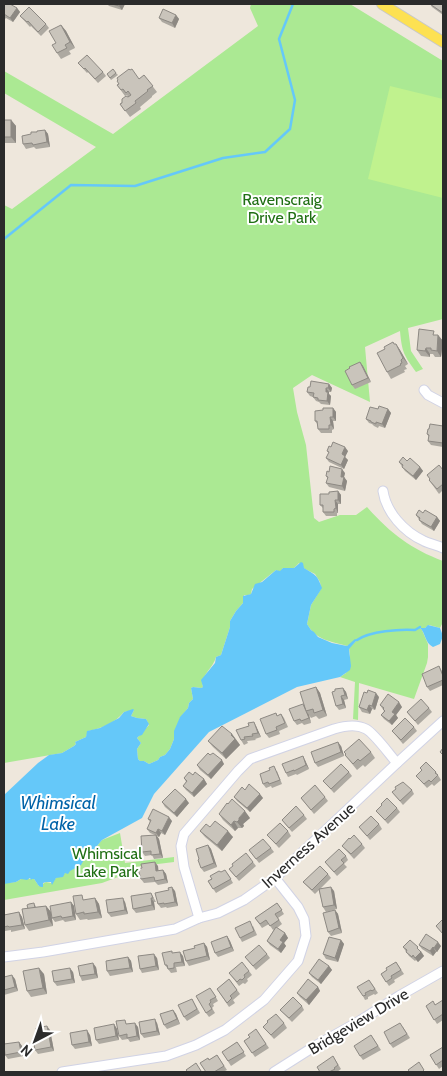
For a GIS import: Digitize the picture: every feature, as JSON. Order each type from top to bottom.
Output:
[{"type":"main road","points":[[382,4],[443,42]]},
{"type":"street","points":[[424,390],[428,395],[443,403]]},
{"type":"street","points":[[383,491],[389,510],[410,533],[443,548]]},
{"type":"street","name":"Inverness Avenue","points":[[4,957],[175,929],[199,918],[218,913],[244,900],[275,878],[443,721]]},
{"type":"street","points":[[199,918],[184,867],[181,846],[184,834],[250,759],[343,726],[358,726],[367,729],[397,763]]},
{"type":"street","points":[[62,1072],[166,1056],[196,1046],[225,1030],[264,1000],[298,961],[306,936],[304,919],[298,907],[275,878]]},
{"type":"street","name":"Bridgeview Drive","points":[[274,1072],[443,971]]},
{"type":"green space","name":"Ravenscraig Drive Park","points":[[251,4],[350,4],[443,61],[443,319],[408,328],[411,351],[423,369],[416,372],[406,357],[400,331],[365,347],[370,402],[312,375],[293,388],[306,445],[314,518],[319,522],[340,515],[356,515],[367,507],[384,525],[402,539],[421,551],[443,561],[443,622],[440,628],[429,625],[425,628],[420,628],[428,644],[428,657],[414,699],[359,683],[358,720],[353,719],[355,682],[340,677],[346,673],[350,655],[349,648],[357,640],[347,646],[319,637],[307,624],[311,605],[321,589],[320,582],[315,574],[305,569],[299,563],[294,568],[283,568],[280,572],[276,570],[252,589],[251,594],[244,595],[243,603],[230,621],[230,627],[221,655],[216,657],[205,675],[203,687],[191,688],[193,699],[180,718],[170,749],[158,760],[149,764],[138,759],[137,749],[141,743],[137,738],[149,725],[146,719],[131,716],[134,710],[124,712],[113,722],[103,727],[88,731],[86,737],[75,742],[74,746],[62,753],[4,763],[4,205],[12,209],[96,147],[4,93],[4,71],[113,134],[258,26],[250,8]]},
{"type":"green space","points":[[390,86],[443,99],[443,198],[368,179]]},
{"type":"green space","name":"Whimsical Lake Park","points":[[120,833],[125,863],[174,857],[174,862],[126,868],[126,874],[102,883],[4,900],[5,883],[16,882],[21,879],[34,879],[39,886],[46,882],[51,883],[56,878],[80,865],[102,840]]},
{"type":"water","name":"Whimsical Lake","points":[[301,562],[304,568],[317,577],[322,588],[311,605],[307,624],[318,637],[332,643],[347,646],[355,639],[357,640],[349,649],[350,670],[340,677],[297,687],[209,732],[154,794],[142,818],[102,840],[86,856],[81,865],[68,874],[65,873],[63,877],[56,878],[52,885],[51,882],[46,882],[41,887],[34,879],[31,880],[30,878],[4,884],[4,795],[49,755],[62,753],[74,746],[75,742],[86,737],[87,731],[100,728],[119,718],[124,712],[133,709],[131,716],[146,719],[149,724],[142,735],[137,738],[141,743],[137,749],[138,759],[149,764],[165,755],[174,739],[174,731],[180,717],[193,699],[191,688],[203,687],[201,680],[215,663],[216,657],[221,655],[230,627],[230,621],[243,603],[243,596],[251,594],[255,584],[262,582],[276,570],[294,568]]},
{"type":"water","points":[[428,625],[440,628],[443,636],[440,644],[433,647],[428,643],[420,628],[425,628]]},
{"type":"building","points":[[4,4],[10,4],[17,8],[10,18],[4,14]]},
{"type":"building","points":[[430,4],[443,4],[443,13]]},
{"type":"building","points":[[29,7],[46,24],[38,32],[28,21],[20,16]]},
{"type":"building","points":[[163,9],[176,15],[172,23],[159,18]]},
{"type":"building","points":[[61,25],[70,42],[65,45],[67,48],[57,53],[52,45],[56,43],[49,31]]},
{"type":"building","points":[[87,55],[103,72],[95,79],[78,63]]},
{"type":"building","points":[[113,69],[116,73],[110,78],[107,74]]},
{"type":"building","points":[[129,69],[132,69],[139,79],[144,75],[153,86],[125,111],[120,104],[122,99],[131,95],[128,91],[126,93],[123,89],[121,90],[117,85],[119,84],[117,78]]},
{"type":"building","points":[[4,120],[11,120],[11,137],[4,137]]},
{"type":"building","points":[[45,130],[47,142],[33,145],[32,143],[23,144],[22,136],[31,134],[31,132]]},
{"type":"building","points":[[419,329],[434,331],[433,335],[438,335],[437,351],[431,350],[431,348],[426,348],[425,351],[417,350]]},
{"type":"building","points":[[393,342],[403,358],[401,360],[402,363],[387,372],[377,353]]},
{"type":"building","points":[[360,362],[368,378],[352,385],[345,371]]},
{"type":"building","points":[[311,381],[329,384],[328,388],[326,388],[326,392],[328,392],[327,401],[318,400],[318,398],[313,397],[314,393],[307,392]]},
{"type":"building","points":[[379,406],[388,409],[382,424],[376,422],[376,424],[366,419],[370,407],[378,409]]},
{"type":"building","points":[[323,408],[333,408],[333,417],[330,417],[331,425],[329,425],[329,429],[318,429],[317,421],[315,421],[315,411],[323,410]]},
{"type":"building","points":[[430,424],[443,426],[443,443],[428,441],[429,435],[427,434]]},
{"type":"building","points":[[333,442],[345,447],[342,454],[345,456],[341,465],[326,458],[329,446],[331,447]]},
{"type":"building","points":[[403,457],[407,461],[410,458],[420,467],[413,476],[399,462]]},
{"type":"building","points":[[439,465],[443,470],[443,484],[437,489],[427,475]]},
{"type":"building","points":[[330,466],[342,469],[341,477],[344,477],[342,486],[326,483],[327,471],[329,472]]},
{"type":"building","points":[[338,491],[338,500],[335,500],[336,508],[334,512],[323,512],[323,505],[320,505],[320,494]]},
{"type":"building","points":[[419,510],[423,513],[425,510],[437,517],[431,527],[419,520],[420,518],[416,515]]},
{"type":"building","points":[[439,666],[443,680],[427,687],[422,674]]},
{"type":"building","points":[[316,687],[323,710],[314,713],[313,709],[306,711],[300,692]]},
{"type":"building","points":[[343,688],[345,695],[341,696],[343,704],[336,706],[332,692],[335,689]]},
{"type":"building","points":[[368,690],[376,693],[372,706],[369,705],[367,710],[359,707],[364,692],[367,693]]},
{"type":"building","points":[[388,694],[399,702],[392,712],[395,714],[389,721],[381,715],[385,711],[380,705]]},
{"type":"building","points":[[421,699],[429,708],[415,721],[407,712]]},
{"type":"building","points":[[303,704],[309,718],[294,721],[289,709]]},
{"type":"building","points":[[276,713],[277,716],[281,714],[285,723],[276,727],[277,730],[266,734],[260,719]]},
{"type":"building","points":[[405,718],[414,727],[401,740],[392,731]]},
{"type":"building","points":[[254,722],[258,733],[252,734],[253,736],[244,737],[245,739],[241,740],[236,730],[249,726],[248,723]]},
{"type":"building","points":[[222,726],[235,739],[222,753],[208,741]]},
{"type":"building","points":[[359,739],[371,752],[353,764],[344,752]]},
{"type":"building","points":[[338,742],[341,752],[315,763],[311,752]]},
{"type":"building","points":[[208,753],[210,755],[213,753],[222,760],[208,775],[197,765]]},
{"type":"building","points":[[303,756],[306,765],[286,773],[282,764]]},
{"type":"building","points":[[426,762],[438,775],[431,782],[429,780],[424,784],[416,776]]},
{"type":"building","points":[[341,764],[349,772],[331,789],[323,781]]},
{"type":"building","points":[[274,766],[280,780],[263,784],[260,774]]},
{"type":"building","points":[[189,772],[193,775],[195,772],[204,779],[192,793],[183,786],[187,781],[184,778]]},
{"type":"building","points":[[403,782],[412,790],[400,801],[392,792],[396,789],[395,787]]},
{"type":"building","points":[[249,784],[260,794],[247,808],[234,797],[242,787],[245,790]]},
{"type":"building","points":[[315,785],[325,797],[311,810],[301,798]]},
{"type":"building","points":[[175,789],[186,799],[174,813],[162,802]]},
{"type":"building","points":[[387,798],[397,808],[385,820],[376,811]]},
{"type":"building","points":[[232,799],[245,811],[237,822],[234,821],[231,825],[219,814]]},
{"type":"building","points":[[296,806],[304,815],[289,828],[282,820]]},
{"type":"building","points":[[153,809],[169,817],[162,831],[158,829],[156,833],[147,829],[151,820],[148,819]]},
{"type":"building","points":[[371,816],[379,824],[367,836],[359,827]]},
{"type":"building","points":[[215,821],[228,831],[217,845],[200,831],[206,824],[210,827]]},
{"type":"building","points":[[280,823],[288,831],[276,844],[267,835]]},
{"type":"building","points":[[156,835],[160,854],[151,855],[151,851],[142,852],[141,836]]},
{"type":"building","points":[[354,835],[362,844],[351,854],[342,846]]},
{"type":"building","points":[[263,839],[271,848],[256,859],[249,850]]},
{"type":"building","points":[[208,845],[214,863],[201,868],[196,849]]},
{"type":"building","points":[[339,849],[346,856],[341,860],[344,863],[334,872],[325,862]]},
{"type":"building","points":[[246,853],[253,862],[236,877],[229,869],[233,866],[232,864]]},
{"type":"building","points":[[155,862],[156,871],[163,870],[165,879],[155,881],[154,877],[141,879],[138,869],[142,868],[141,864]]},
{"type":"building","points":[[320,866],[328,874],[312,890],[303,882]]},
{"type":"building","points":[[225,870],[231,879],[213,889],[208,881],[212,879],[210,876]]},
{"type":"building","points":[[172,887],[175,902],[158,904],[155,893],[169,890],[168,888]]},
{"type":"building","points":[[331,887],[334,905],[323,907],[319,889]]},
{"type":"building","points":[[151,893],[153,898],[151,898],[152,905],[133,909],[131,896]]},
{"type":"building","points":[[82,895],[83,900],[95,898],[98,912],[76,914],[73,896]]},
{"type":"building","points":[[123,898],[125,910],[108,913],[106,900]]},
{"type":"building","points":[[71,902],[73,916],[52,918],[50,906]]},
{"type":"building","points":[[34,903],[35,908],[28,909],[27,905]]},
{"type":"building","points":[[277,903],[282,910],[275,914],[279,920],[270,926],[266,920],[260,924],[255,918]]},
{"type":"building","points":[[46,906],[49,920],[25,925],[22,909]]},
{"type":"building","points":[[335,910],[339,928],[328,932],[323,913]]},
{"type":"building","points":[[19,912],[22,925],[4,927],[4,915]]},
{"type":"building","points":[[250,921],[254,931],[240,938],[235,928]]},
{"type":"building","points":[[443,921],[443,934],[436,926]]},
{"type":"building","points":[[276,927],[285,933],[280,940],[283,942],[278,949],[267,941]]},
{"type":"building","points":[[426,934],[438,942],[430,951],[419,945]]},
{"type":"building","points":[[227,936],[231,947],[215,953],[211,942]]},
{"type":"building","points":[[329,937],[341,940],[335,958],[323,954]]},
{"type":"building","points":[[410,940],[421,952],[415,958],[406,952],[407,950],[403,947]]},
{"type":"building","points":[[204,943],[207,956],[186,961],[183,951]]},
{"type":"building","points":[[259,945],[267,954],[253,966],[245,957]]},
{"type":"building","points":[[172,951],[172,953],[180,952],[182,962],[174,963],[174,968],[168,969],[162,953]]},
{"type":"building","points":[[154,954],[156,966],[140,969],[138,956]]},
{"type":"building","points":[[128,957],[130,968],[107,971],[106,961]]},
{"type":"building","points":[[319,959],[329,966],[318,980],[309,973]]},
{"type":"building","points":[[242,962],[249,971],[242,980],[240,979],[237,982],[229,973]]},
{"type":"building","points":[[396,962],[401,970],[391,976],[392,978],[386,982],[381,974],[387,970],[386,968]]},
{"type":"building","points":[[93,963],[95,974],[80,976],[78,966]]},
{"type":"building","points":[[39,968],[43,988],[27,991],[23,971]]},
{"type":"building","points":[[70,968],[72,979],[54,982],[52,971]]},
{"type":"building","points":[[12,975],[15,987],[4,990],[4,977]]},
{"type":"building","points":[[229,979],[237,990],[230,996],[232,998],[227,1003],[217,989]]},
{"type":"building","points":[[308,979],[318,987],[306,1000],[297,993]]},
{"type":"building","points":[[369,980],[375,989],[365,993],[366,995],[363,996],[357,987]]},
{"type":"building","points":[[210,988],[216,997],[210,1000],[209,1004],[212,1009],[206,1013],[196,996]]},
{"type":"building","points":[[293,997],[302,1006],[289,1018],[280,1010]]},
{"type":"building","points":[[192,999],[197,1009],[184,1017],[178,1005]]},
{"type":"building","points":[[443,1000],[443,1014],[434,1020],[426,1006],[433,1001],[435,1005]]},
{"type":"building","points":[[173,1010],[177,1019],[164,1025],[160,1014]]},
{"type":"building","points":[[276,1014],[284,1023],[271,1035],[263,1027]]},
{"type":"building","points":[[155,1019],[157,1031],[141,1034],[139,1022]]},
{"type":"building","points":[[125,1020],[126,1024],[135,1023],[137,1036],[127,1038],[127,1034],[119,1036],[116,1021]]},
{"type":"building","points":[[400,1023],[407,1034],[390,1044],[384,1032]]},
{"type":"building","points":[[114,1024],[116,1036],[96,1040],[94,1028]]},
{"type":"building","points":[[47,1026],[51,1047],[35,1050],[33,1038],[38,1037],[36,1028]]},
{"type":"building","points":[[256,1029],[266,1044],[252,1053],[244,1041]]},
{"type":"building","points":[[87,1030],[89,1042],[72,1045],[70,1033]]},
{"type":"building","points":[[371,1035],[378,1046],[360,1056],[354,1046]]},
{"type":"building","points":[[19,1042],[21,1052],[5,1055],[4,1044]]},
{"type":"building","points":[[237,1042],[244,1052],[228,1061],[222,1052]]},
{"type":"building","points":[[443,1047],[443,1060],[436,1065],[430,1055]]},
{"type":"building","points":[[217,1055],[224,1066],[214,1072],[206,1072],[200,1063]]},
{"type":"building","points":[[333,1056],[338,1065],[335,1069],[329,1072],[320,1072],[317,1067]]},
{"type":"building","points":[[419,1062],[424,1070],[422,1072],[410,1072],[408,1070]]},
{"type":"building","points":[[196,1063],[200,1072],[185,1072],[186,1070]]},
{"type":"waterway","points":[[4,239],[71,185],[135,186],[223,158],[265,152],[290,129],[295,100],[279,39],[293,4]]},
{"type":"waterway","points":[[357,640],[369,634],[393,630],[415,630],[420,627]]}]
